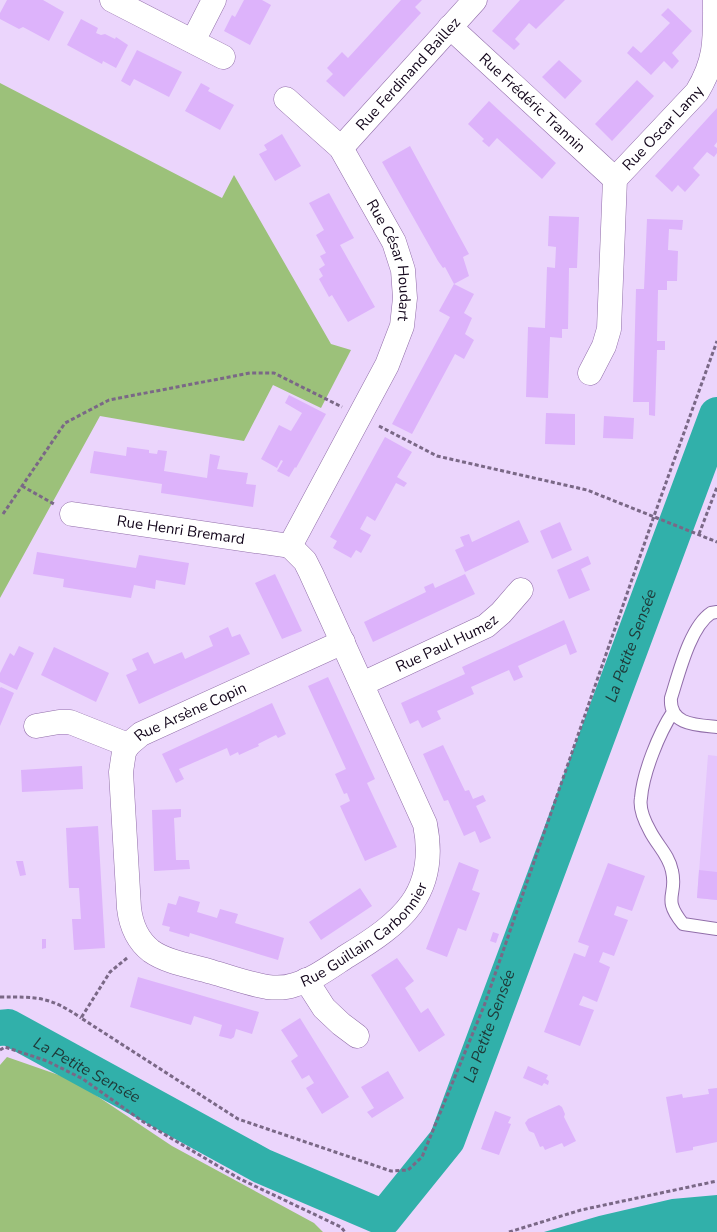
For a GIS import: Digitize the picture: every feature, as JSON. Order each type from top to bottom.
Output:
[{"type":"street","points":[[112,0],[223,57]]},
{"type":"street","points":[[193,41],[214,0]]},
{"type":"street","name":"Rue Ferdinand Baillez","points":[[341,148],[475,0]]},
{"type":"street","name":"Rue Oscar Lamy","points":[[590,373],[604,346],[610,329],[615,180],[705,81],[714,61],[716,51],[715,0]]},
{"type":"street","name":"Rue Frédéric Trannin","points":[[450,27],[615,180]]},
{"type":"street","name":"Rue César Houdart","points":[[286,99],[341,148],[394,242],[399,254],[404,283],[404,313],[398,339],[387,365],[290,546]]},
{"type":"street","name":"Rue Henri Bremard","points":[[72,514],[290,546]]},
{"type":"street","name":"Rue Guillain Carbonnier","points":[[128,745],[124,752],[120,772],[129,908],[133,929],[138,937],[160,956],[259,985],[281,987],[294,985],[319,974],[376,938],[407,912],[415,900],[424,874],[428,845],[425,824],[308,566],[302,557],[290,546]]},
{"type":"street","name":"Rue Paul Humez","points":[[362,684],[486,626],[501,613],[521,590]]},
{"type":"street","name":"Rue Arsène Copin","points":[[36,726],[70,722],[128,745],[141,734],[343,642]]},
{"type":"street","points":[[306,980],[324,1008],[357,1036]]},
{"type":"lane","points":[[717,612],[711,612],[699,624],[692,638],[670,705],[673,712],[685,722],[717,727]]},
{"type":"lane","points":[[673,712],[664,726],[646,774],[640,799],[643,814],[650,831],[670,861],[673,873],[670,902],[675,914],[683,924],[717,929]]},
{"type":"path","points":[[3,514],[65,423],[108,400],[250,373],[274,373],[360,415],[437,456],[587,490],[717,542]]},
{"type":"path","points":[[22,486],[72,514]]},
{"type":"path","points":[[700,534],[717,487]]},
{"type":"path","points":[[0,997],[39,997],[63,1006],[81,1018]]},
{"type":"path","points":[[0,1050],[5,1047],[47,1061],[83,1079],[142,1121],[240,1179],[341,1228],[345,1232]]},
{"type":"path","points":[[509,1232],[581,1210],[717,1181]]},
{"type":"shaded area","points":[[0,83],[222,198],[234,175],[331,344],[351,350],[321,408],[273,385],[244,441],[100,416],[0,598]]},
{"type":"shaded area","points":[[708,755],[717,756],[717,900],[697,898]]},
{"type":"shaded area","points":[[7,1057],[73,1080],[172,1146],[314,1223],[323,1232],[0,1232],[0,1065]]},
{"type":"shaded area","points":[[717,1195],[717,1232],[544,1232],[599,1216],[672,1199]]},
{"type":"building","points":[[7,0],[43,0],[64,12],[49,41],[23,27],[19,29],[0,19],[0,13]]},
{"type":"building","points":[[244,0],[262,0],[271,5],[250,45],[224,31],[232,15],[235,17]]},
{"type":"building","points":[[401,0],[422,0],[415,7],[421,13],[344,97],[326,81],[333,74],[327,68],[342,52],[348,58]]},
{"type":"building","points":[[520,0],[565,0],[536,29],[529,23],[515,39],[520,44],[514,50],[492,31]]},
{"type":"building","points":[[668,8],[692,31],[672,53],[679,61],[672,69],[664,61],[651,75],[627,53],[633,46],[641,53],[670,23],[661,15]]},
{"type":"building","points":[[81,19],[98,28],[96,33],[105,34],[115,39],[116,37],[128,45],[116,68],[103,61],[102,64],[67,45]]},
{"type":"building","points":[[137,50],[182,72],[169,97],[134,79],[130,86],[121,81]]},
{"type":"building","points":[[559,60],[582,81],[565,99],[542,77]]},
{"type":"building","points":[[637,80],[654,96],[612,141],[595,124]]},
{"type":"building","points":[[201,83],[210,88],[208,91],[234,105],[220,130],[185,111]]},
{"type":"building","points":[[489,101],[556,163],[542,179],[497,138],[489,147],[482,141],[484,139],[468,124]]},
{"type":"building","points":[[717,108],[717,142],[714,146],[717,148],[717,153],[714,157],[707,152],[693,168],[700,175],[685,192],[678,185],[672,192],[655,176]]},
{"type":"building","points":[[282,134],[301,166],[275,181],[259,154],[267,150],[264,145]]},
{"type":"building","points":[[410,146],[469,254],[463,257],[469,276],[454,284],[445,267],[443,268],[438,261],[382,162]]},
{"type":"building","points":[[329,193],[354,238],[340,245],[375,307],[348,322],[332,295],[329,297],[319,279],[323,276],[319,269],[325,265],[320,256],[326,253],[316,235],[324,230],[309,203]]},
{"type":"building","points":[[549,216],[579,217],[577,268],[569,268],[568,329],[562,329],[562,338],[550,337],[548,398],[526,397],[528,327],[545,328],[547,267],[555,268],[556,247],[548,246]]},
{"type":"building","points":[[647,219],[683,220],[682,230],[669,229],[668,250],[678,251],[677,281],[667,281],[667,290],[658,290],[657,341],[665,341],[665,350],[657,350],[655,416],[649,415],[649,402],[633,402],[636,289],[644,289]]},
{"type":"building","points":[[454,284],[474,294],[464,313],[472,318],[465,334],[474,340],[464,359],[455,354],[412,434],[392,424],[450,317],[439,311]]},
{"type":"building","points":[[289,395],[326,414],[289,477],[277,471],[283,461],[281,460],[277,468],[261,459],[279,425],[291,431],[302,413],[285,403]]},
{"type":"building","points":[[546,413],[575,414],[575,445],[545,444]]},
{"type":"building","points":[[604,416],[634,418],[633,439],[603,438]]},
{"type":"building","points":[[385,437],[412,452],[397,477],[407,483],[404,487],[396,483],[375,521],[367,516],[360,529],[371,535],[361,553],[356,550],[351,558],[333,548],[337,541],[330,537]]},
{"type":"building","points":[[127,447],[149,450],[149,453],[157,454],[158,450],[167,451],[164,471],[207,478],[210,454],[220,456],[217,469],[248,473],[246,484],[256,485],[253,507],[161,493],[162,484],[90,473],[94,451],[126,456]]},
{"type":"building","points":[[519,520],[529,542],[465,572],[455,550],[464,546],[460,537],[469,534],[472,542]]},
{"type":"building","points":[[560,522],[572,550],[552,559],[540,531]]},
{"type":"building","points":[[37,552],[136,568],[139,555],[189,563],[185,585],[156,580],[155,589],[134,585],[131,598],[63,587],[64,579],[33,574]]},
{"type":"building","points":[[588,556],[591,564],[581,569],[590,590],[569,599],[557,570]]},
{"type":"building","points":[[275,574],[302,631],[282,639],[255,583]]},
{"type":"building","points":[[465,574],[475,594],[373,642],[364,622],[426,592],[424,587],[433,583],[435,588]]},
{"type":"building","points":[[564,620],[577,652],[570,655],[566,644],[518,666],[523,677],[514,681],[509,670],[471,687],[474,694],[437,711],[441,719],[422,728],[418,720],[410,724],[401,703],[465,674],[462,667]]},
{"type":"building","points":[[228,627],[232,637],[240,634],[250,654],[139,704],[126,675],[137,670],[132,659],[148,652],[154,664],[182,652],[185,659],[213,646],[209,636]]},
{"type":"building","points":[[19,646],[34,653],[17,690],[0,682],[0,673],[10,653],[14,656]]},
{"type":"building","points":[[54,647],[109,673],[96,702],[41,675]]},
{"type":"building","points":[[328,677],[375,779],[367,783],[397,847],[365,861],[340,806],[350,801],[347,793],[344,794],[335,774],[346,769],[308,686]]},
{"type":"building","points":[[0,688],[14,693],[0,726]]},
{"type":"building","points":[[272,703],[286,734],[278,738],[276,735],[258,744],[259,746],[239,755],[238,752],[230,756],[227,748],[179,769],[184,779],[176,783],[162,754]]},
{"type":"building","points":[[443,745],[465,791],[469,790],[473,799],[483,795],[486,801],[476,806],[491,838],[480,843],[475,831],[464,836],[448,800],[444,801],[423,754]]},
{"type":"building","points":[[82,766],[83,789],[22,792],[21,770]]},
{"type":"building","points":[[181,809],[181,817],[174,818],[176,860],[189,860],[190,869],[154,871],[152,810]]},
{"type":"building","points":[[98,826],[105,948],[74,950],[72,919],[81,919],[79,888],[69,888],[66,828]]},
{"type":"building","points":[[16,861],[23,861],[26,875],[20,876]]},
{"type":"building","points":[[459,862],[479,870],[472,890],[480,893],[466,931],[458,928],[447,957],[426,949]]},
{"type":"building","points":[[608,863],[645,876],[632,911],[617,906],[614,915],[628,920],[614,956],[603,952],[599,962],[610,967],[597,1002],[583,996],[579,1005],[594,1010],[580,1046],[544,1032],[574,953],[585,957],[589,946],[578,942]]},
{"type":"building","points":[[699,870],[717,872],[717,900],[697,898]]},
{"type":"building","points":[[360,888],[372,906],[321,940],[309,922]]},
{"type":"building","points":[[179,896],[200,902],[197,912],[217,918],[220,909],[238,914],[235,923],[284,938],[278,960],[190,933],[189,937],[169,931],[170,927],[162,925],[168,903],[176,905]]},
{"type":"building","points":[[493,932],[499,934],[496,943],[490,941]]},
{"type":"building","points":[[42,939],[46,939],[46,948],[42,949]]},
{"type":"building","points":[[397,958],[414,981],[405,988],[421,1013],[428,1008],[445,1035],[419,1052],[371,975]]},
{"type":"building","points":[[138,977],[259,1012],[252,1034],[236,1029],[234,1037],[231,1039],[219,1036],[222,1025],[194,1016],[191,1025],[130,1007]]},
{"type":"building","points":[[300,1018],[349,1097],[322,1114],[306,1088],[314,1083],[309,1075],[302,1079],[291,1061],[298,1056],[281,1030]]},
{"type":"building","points":[[528,1066],[548,1075],[546,1079],[549,1081],[548,1085],[544,1083],[542,1086],[523,1078]]},
{"type":"building","points":[[388,1071],[404,1098],[372,1118],[367,1112],[374,1108],[361,1087]]},
{"type":"building","points":[[717,1088],[717,1142],[693,1147],[693,1150],[676,1153],[666,1097],[682,1094],[683,1098],[709,1094],[708,1089]]},
{"type":"building","points":[[559,1105],[562,1107],[565,1114],[564,1117],[576,1141],[564,1147],[562,1143],[545,1150],[543,1146],[540,1147],[534,1133],[529,1131],[525,1123],[528,1119]]},
{"type":"building","points":[[495,1111],[511,1117],[508,1123],[511,1124],[499,1155],[481,1149]]},
{"type":"waterway","name":"La Petite Sensée","points":[[0,1028],[8,1027],[262,1166],[384,1218],[447,1140],[717,415]]}]
